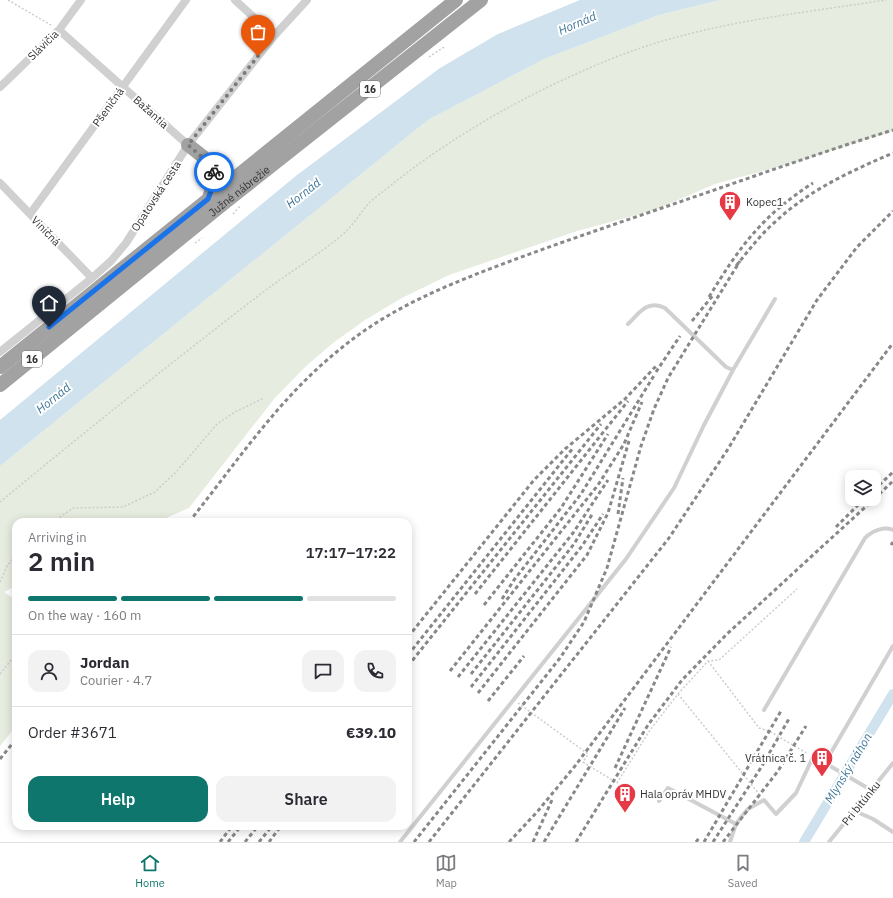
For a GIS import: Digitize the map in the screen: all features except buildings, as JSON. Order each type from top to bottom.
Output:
[{"type":"highway","name":"Južné nábrežie","points":[[0,367],[456,0]]},
{"type":"highway","name":"Južné nábrežie","points":[[0,385],[224,203],[481,0]]},
{"type":"highway","points":[[188,145],[210,164],[213,170],[215,179],[208,199]]},
{"type":"highway","points":[[210,164],[229,170],[246,169]]},
{"type":"street","name":"Slávičia","points":[[0,87],[59,30],[81,0]]},
{"type":"street","name":"Pšeničná","points":[[30,214],[186,0]]},
{"type":"street","points":[[235,0],[274,36]]},
{"type":"street","name":"Opatovská cesta","points":[[0,352],[111,261],[126,243],[188,145],[274,36],[307,0]]},
{"type":"street","name":"Bažantia","points":[[59,30],[188,145]]},
{"type":"street","name":"Viničná","points":[[0,183],[92,278]]},
{"type":"lane","points":[[412,827],[626,559],[658,515],[674,488],[704,425],[733,370],[775,299]]},
{"type":"lane","points":[[628,324],[642,310],[650,305],[658,304],[665,308],[726,367],[733,370]]},
{"type":"lane","points":[[764,710],[865,538],[871,532],[878,530],[893,530]]},
{"type":"lane","points":[[825,763],[893,646]]},
{"type":"lane","points":[[730,842],[736,824],[748,809],[764,800],[776,814],[796,793],[813,757],[871,790]]},
{"type":"lane","name":"Pri bitúnku","points":[[829,842],[893,763]]},
{"type":"lane","points":[[659,801],[668,788],[736,824]]},
{"type":"lane","points":[[855,811],[872,819],[893,832]]},
{"type":"lane","points":[[400,842],[410,830]]},
{"type":"path","points":[[8,0],[59,30]]},
{"type":"path","points":[[0,502],[129,396],[263,293],[342,236],[370,203],[388,188],[452,142],[488,119],[570,77],[616,57],[657,43],[710,29],[886,0]]},
{"type":"path","points":[[59,518],[73,508],[123,507],[155,492],[177,471],[217,424],[235,412],[264,398]]},
{"type":"path","points":[[0,582],[7,566],[12,560]]},
{"type":"path","points":[[514,699],[588,754],[583,762],[617,783],[650,730],[678,694],[708,661],[719,660],[797,589]]},
{"type":"path","points":[[0,674],[12,659]]},
{"type":"path","points":[[708,661],[759,728],[769,731],[813,757]]},
{"type":"path","points":[[678,694],[764,800]]},
{"type":"shaded area","points":[[720,0],[893,0],[893,131],[793,163],[715,184],[655,210],[577,231],[449,275],[402,298],[365,320],[333,343],[305,367],[274,399],[189,508],[166,518],[12,518],[12,588],[4,592],[12,597],[12,731],[0,746],[0,466],[428,120],[544,59],[659,15]]},
{"type":"water","name":"Hornád","points":[[580,0],[720,0],[659,15],[544,59],[428,120],[0,466],[0,420],[297,175],[440,68],[498,34]]},
{"type":"waterway","name":"Mlynský náhon","points":[[804,842],[893,694]]},
{"type":"railway","points":[[192,518],[242,454],[297,388],[318,368],[358,335],[398,310],[441,289],[526,255],[803,159],[893,130]]},
{"type":"railway","points":[[736,266],[770,227],[802,200],[846,174],[893,153]]},
{"type":"railway","points":[[709,297],[731,262],[754,233],[766,220],[795,195],[813,183]]},
{"type":"railway","points":[[429,842],[669,538],[728,449],[817,300],[857,247],[893,211]]},
{"type":"railway","points":[[414,842],[560,658],[584,622],[607,568],[641,446],[654,409],[668,378],[740,261]]},
{"type":"railway","points":[[692,321],[714,294]]},
{"type":"railway","points":[[656,372],[680,336]]},
{"type":"railway","points":[[509,842],[537,812],[575,766],[893,343]]},
{"type":"railway","points":[[412,632],[534,480],[565,449],[625,399],[657,365]]},
{"type":"railway","points":[[502,599],[514,580],[581,494],[655,374]]},
{"type":"railway","points":[[475,594],[628,401]]},
{"type":"railway","points":[[450,671],[598,485],[624,444],[642,402]]},
{"type":"railway","points":[[412,661],[601,424]]},
{"type":"railway","points":[[484,605],[561,508],[608,434]]},
{"type":"railway","points":[[478,693],[587,555],[608,513],[629,441]]},
{"type":"railway","points":[[412,650],[573,448]]},
{"type":"railway","points":[[881,483],[893,472]]},
{"type":"railway","points":[[618,514],[623,478]]},
{"type":"railway","points":[[458,677],[573,533],[608,480]]},
{"type":"railway","points":[[881,492],[893,481]]},
{"type":"railway","points":[[836,527],[857,506]]},
{"type":"railway","points":[[576,842],[648,725],[682,680],[727,634],[866,506]]},
{"type":"railway","points":[[471,674],[574,544],[593,513]]},
{"type":"railway","points":[[471,687],[582,546],[603,514]]},
{"type":"railway","points":[[615,768],[671,647]]},
{"type":"railway","points":[[488,701],[524,656]]},
{"type":"railway","points":[[544,842],[625,708]]},
{"type":"railway","points":[[704,842],[781,711]]},
{"type":"railway","points":[[713,842],[762,766],[790,717]]},
{"type":"railway","points":[[723,842],[778,771],[806,726]]},
{"type":"railway","points":[[0,759],[12,744]]},
{"type":"railway","points":[[533,842],[552,800]]},
{"type":"railway","points":[[220,842],[229,830]]},
{"type":"railway","points":[[228,842],[238,830]]},
{"type":"railway","points":[[245,842],[255,830]]},
{"type":"railway","points":[[259,842],[269,830]]},
{"type":"railway","points":[[269,842],[278,830]]},
{"type":"railway","points":[[696,842],[699,838]]},
{"type":"way so far","points":[[214,172],[210,164],[188,145],[258,56]]},
{"type":"place","name":"Kopec1","points":[[730,222]]},
{"type":"place","name":"Vrátnica č. 1","points":[[822,778]]},
{"type":"place","name":"Hala opráv MHDV","points":[[625,814]]},
{"type":"route","points":[[49,327],[208,199],[215,179],[214,172]]}]
